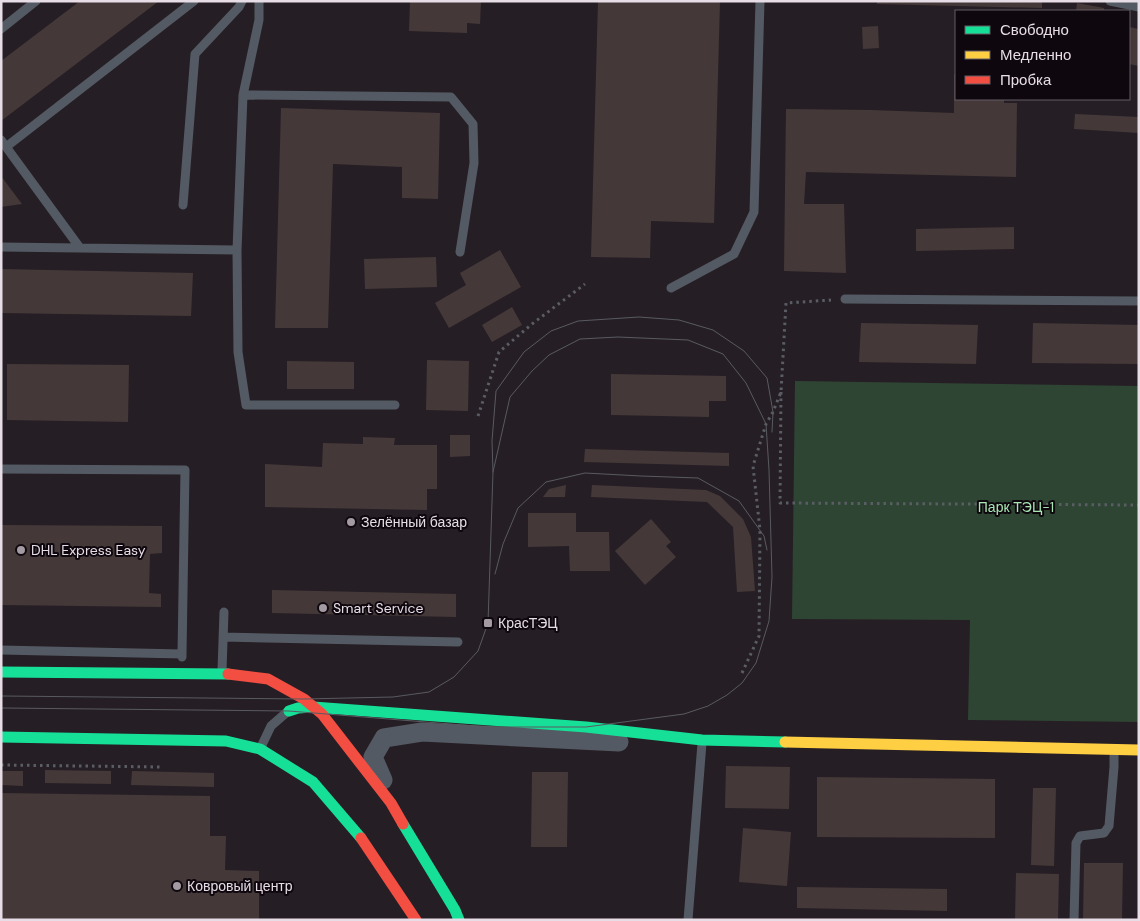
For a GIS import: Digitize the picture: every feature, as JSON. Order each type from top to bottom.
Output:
[{"type":"main road","points":[[1,672],[222,673],[268,679],[304,699],[322,714],[391,802],[455,910],[459,920]]},
{"type":"main road","points":[[288,711],[313,707],[586,727],[702,740],[1139,750]]},
{"type":"main road","points":[[1,737],[226,741],[260,750],[280,760],[313,782],[357,832],[415,919]]},
{"type":"street","points":[[391,802],[373,757],[384,738],[422,732],[613,742],[702,740]]},
{"type":"lane","points":[[1,29],[36,1]]},
{"type":"lane","points":[[80,248],[4,144],[194,1]]},
{"type":"lane","points":[[183,205],[195,54],[239,7],[242,1]]},
{"type":"lane","points":[[260,1],[259,20],[243,95],[236,250],[238,352],[246,405],[395,404]]},
{"type":"lane","points":[[671,288],[734,254],[754,212],[760,1]]},
{"type":"lane","points":[[1110,1],[1139,7]]},
{"type":"lane","points":[[243,95],[451,98],[473,124],[474,163],[460,252]]},
{"type":"lane","points":[[1,247],[236,250]]},
{"type":"lane","points":[[844,299],[1139,301]]},
{"type":"lane","points":[[1,469],[185,470],[182,673]]},
{"type":"lane","points":[[222,673],[224,612]]},
{"type":"lane","points":[[223,637],[458,642]]},
{"type":"lane","points":[[1,650],[182,654]]},
{"type":"lane","points":[[260,750],[270,726],[288,711]]},
{"type":"lane","points":[[688,920],[702,740]]},
{"type":"lane","points":[[1074,920],[1076,843],[1080,836],[1104,834],[1109,826],[1114,750]]},
{"type":"path","points":[[478,416],[499,352],[585,284]]},
{"type":"path","points":[[844,299],[786,303],[781,392],[780,503],[1139,505]]},
{"type":"path","points":[[742,674],[759,636],[760,530],[753,466],[766,424],[781,392]]},
{"type":"path","points":[[1,765],[168,767]]},
{"type":"green space","name":"Парк ТЭЦ-1","points":[[795,381],[1139,386],[1139,722],[968,720],[970,620],[792,619]]},
{"type":"building","points":[[80,1],[159,1],[1,121],[1,61]]},
{"type":"building","points":[[410,1],[481,1],[480,24],[467,23],[467,33],[409,31]]},
{"type":"building","points":[[598,1],[720,1],[714,223],[651,221],[650,258],[591,257]]},
{"type":"building","points":[[877,1],[1042,1],[1042,8],[877,4]]},
{"type":"building","points":[[1077,3],[1104,8],[1104,10],[1076,10]]},
{"type":"building","points":[[878,26],[879,48],[863,49],[862,27]]},
{"type":"building","points":[[1130,27],[1139,29],[1139,66],[1130,64]]},
{"type":"building","points":[[954,74],[955,100],[1004,100],[1004,103],[1017,103],[1016,177],[806,172],[804,204],[844,204],[846,273],[784,271],[786,109],[954,113]]},
{"type":"building","points":[[281,108],[440,113],[438,199],[402,198],[402,167],[333,164],[328,328],[275,328]]},
{"type":"building","points":[[1075,114],[1139,117],[1139,133],[1074,129]]},
{"type":"building","points":[[1,176],[22,204],[1,207]]},
{"type":"building","points":[[1014,227],[1014,249],[916,251],[916,229]]},
{"type":"building","points":[[500,250],[521,287],[449,328],[435,303],[466,285],[460,273]]},
{"type":"building","points":[[436,257],[437,287],[365,289],[364,259]]},
{"type":"building","points":[[1,269],[193,273],[191,316],[1,313]]},
{"type":"building","points":[[512,307],[522,325],[492,342],[482,325]]},
{"type":"building","points":[[861,323],[978,325],[976,364],[859,362]]},
{"type":"building","points":[[1033,323],[1139,325],[1139,364],[1032,363]]},
{"type":"building","points":[[427,360],[469,361],[468,411],[426,410]]},
{"type":"building","points":[[287,361],[354,362],[354,389],[287,389]]},
{"type":"building","points":[[7,364],[129,365],[128,422],[7,420]]},
{"type":"building","points":[[611,374],[726,376],[726,401],[709,401],[709,417],[611,415]]},
{"type":"building","points":[[450,435],[470,435],[470,456],[450,457]]},
{"type":"building","points":[[363,437],[395,438],[394,445],[437,445],[437,489],[427,489],[427,510],[265,507],[265,464],[322,467],[323,443],[363,444]]},
{"type":"building","points":[[585,449],[729,453],[729,466],[584,462]]},
{"type":"building","points":[[566,485],[565,497],[543,497],[549,489]]},
{"type":"building","points":[[592,485],[706,490],[720,496],[743,519],[751,537],[755,591],[737,592],[733,527],[707,502],[591,497]]},
{"type":"building","points":[[528,513],[576,513],[576,532],[609,532],[610,571],[570,571],[569,546],[528,547]]},
{"type":"building","points":[[651,519],[671,542],[666,546],[676,557],[645,585],[615,551]]},
{"type":"building","points":[[1,525],[162,526],[162,553],[150,554],[149,593],[161,594],[161,607],[1,605]]},
{"type":"building","points":[[272,590],[456,594],[456,617],[272,613]]},
{"type":"building","points":[[726,766],[790,767],[789,809],[725,808]]},
{"type":"building","points":[[45,770],[111,771],[111,784],[45,783]]},
{"type":"building","points":[[1,771],[23,771],[23,786],[1,785]]},
{"type":"building","points":[[132,771],[214,773],[214,787],[131,785]]},
{"type":"building","points":[[532,772],[568,772],[567,847],[531,847]]},
{"type":"building","points":[[817,777],[995,779],[995,838],[817,837]]},
{"type":"building","points":[[1033,788],[1056,788],[1054,866],[1031,865]]},
{"type":"building","points":[[1,793],[210,796],[210,836],[226,836],[225,870],[259,871],[259,920],[1,920]]},
{"type":"building","points":[[743,828],[791,832],[787,886],[739,882]]},
{"type":"building","points":[[1084,863],[1123,863],[1122,920],[1083,920]]},
{"type":"building","points":[[1016,873],[1059,874],[1058,920],[1015,920]]},
{"type":"building","points":[[797,887],[947,889],[947,911],[797,908]]},
{"type":"tram line","points":[[1,696],[304,699],[393,697],[429,692],[454,677],[478,651],[488,623],[493,472],[492,441],[496,391],[524,352],[551,331],[578,321],[639,317],[679,320],[713,330],[744,351],[767,378],[773,412],[772,432]]},
{"type":"tram line","points":[[1,708],[289,711],[488,727],[586,727],[684,714],[708,706],[727,695],[742,683],[756,663],[769,621],[772,577],[769,470],[766,424],[746,383],[723,354],[688,340],[618,337],[580,339],[549,355],[532,371],[510,397],[493,472]]},
{"type":"tram line","points":[[495,574],[503,544],[518,508],[546,482],[585,473],[698,478],[739,501],[764,536],[767,550]]},
{"type":"traffic: fast","points":[[1,672],[228,674]]},
{"type":"traffic: fast","points":[[289,711],[313,707],[586,727],[702,740],[785,742]]},
{"type":"traffic: fast","points":[[1,737],[226,741],[260,749],[313,782],[361,838]]},
{"type":"traffic: fast","points":[[403,824],[455,910],[459,920]]},
{"type":"traffic: slow","points":[[785,742],[1139,750]]},
{"type":"traffic: jam","points":[[228,674],[268,679],[304,699],[322,714],[391,803],[403,824]]},
{"type":"traffic: jam","points":[[361,838],[416,920]]},
{"type":"place","name":"Зелённый базар","points":[[351,522]]},
{"type":"place","name":"DHL Express Easy","points":[[21,550]]},
{"type":"place","name":"Smart Service","points":[[323,608]]},
{"type":"place","name":"КрасТЭЦ","points":[[488,623]]},
{"type":"place","name":"Ковровый центр","points":[[177,886]]}]
